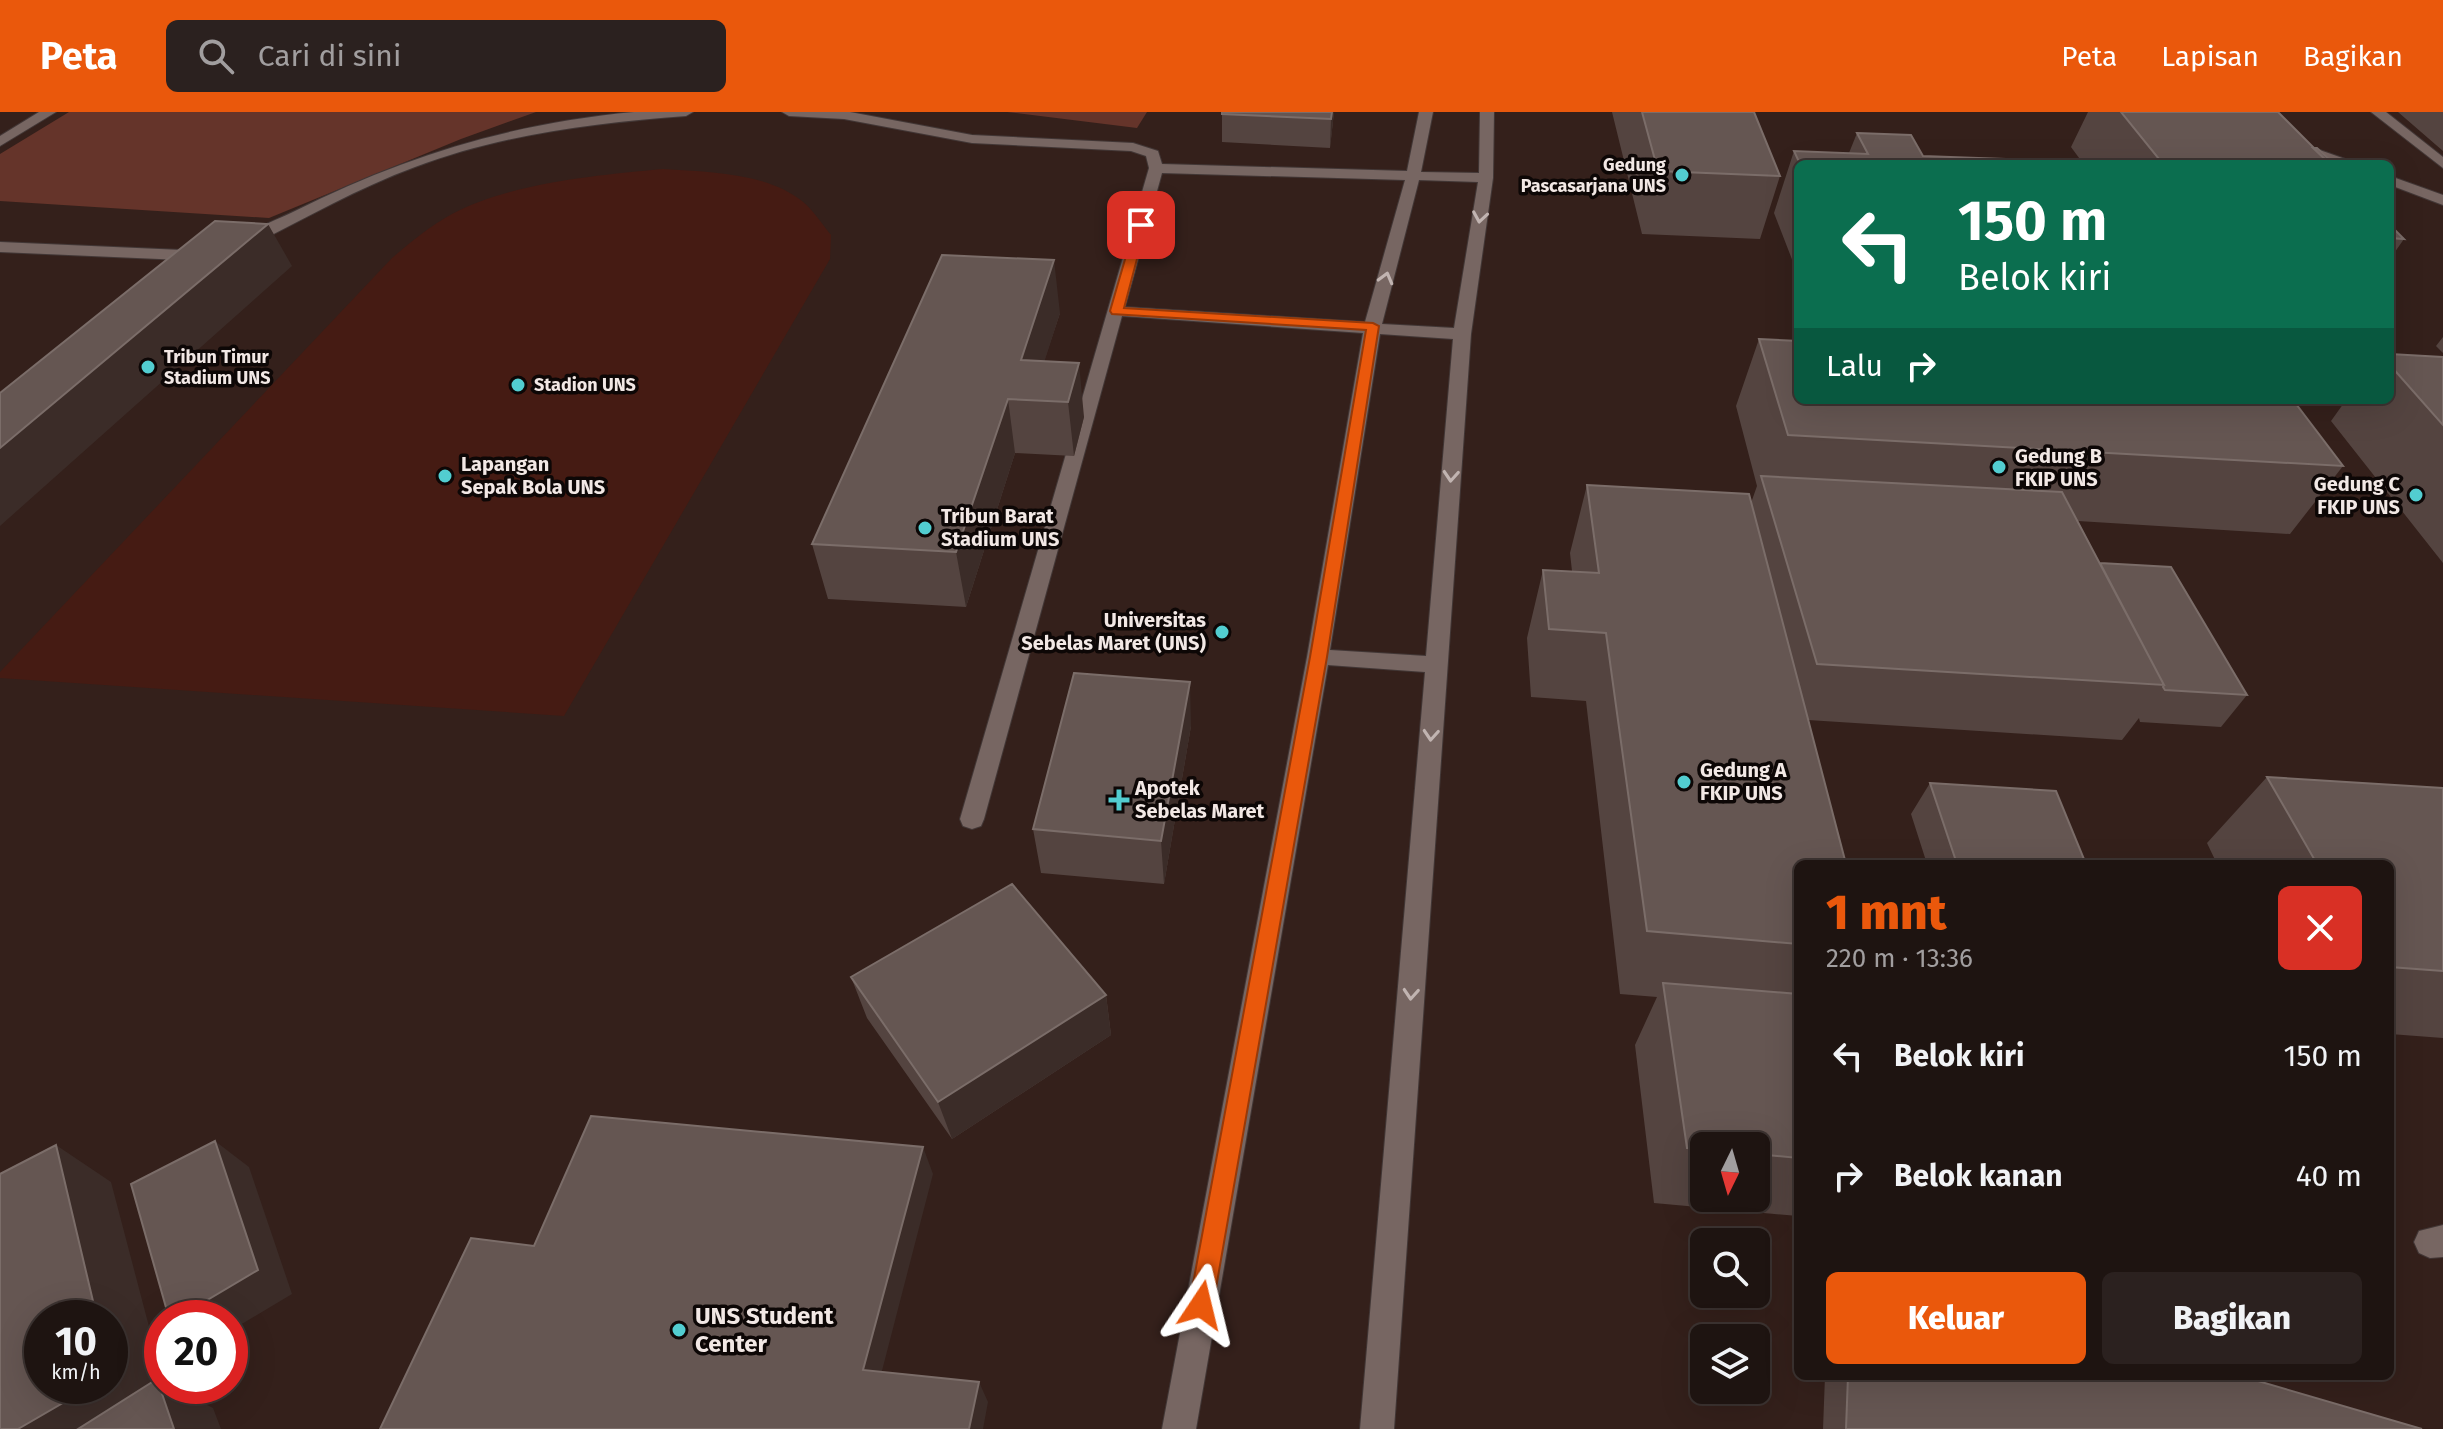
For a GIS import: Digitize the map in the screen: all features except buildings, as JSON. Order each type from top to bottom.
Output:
[{"type":"lane","points":[[0,142],[49,112]]},
{"type":"lane","points":[[229,250],[362,185],[437,154],[534,130],[611,117],[686,112]]},
{"type":"lane","points":[[789,112],[844,115],[972,139],[1133,147],[1153,154],[1156,168],[972,819]]},
{"type":"lane","points":[[1179,1429],[1318,657],[1373,326],[1413,176],[1426,112]]},
{"type":"lane","points":[[1377,1429],[1462,334],[1486,178],[1487,112]]},
{"type":"lane","points":[[2378,112],[2443,164]]},
{"type":"lane","points":[[2289,143],[2335,160]]},
{"type":"lane","points":[[1156,168],[1486,178]]},
{"type":"lane","points":[[2394,182],[2443,200]]},
{"type":"lane","points":[[0,247],[216,257],[192,277]]},
{"type":"lane","points":[[1117,311],[1462,334]]},
{"type":"lane","points":[[1318,657],[1436,665]]},
{"type":"shaded area","name":"Universitas Sebelas Maret (UNS)","points":[[0,112],[2443,112],[2443,1429],[0,1429]]},
{"type":"shaded area","points":[[69,112],[536,112],[461,139],[269,218],[0,201],[0,154]]},
{"type":"shaded area","points":[[1007,112],[1147,112],[1137,128]]},
{"type":"shaded area","name":"Lapangan Sepak Bola UNS","points":[[663,169],[735,175],[787,191],[814,213],[831,235],[830,259],[564,716],[0,678],[0,672],[392,258],[421,234],[452,214],[500,195],[555,182]]},
{"type":"place","name":"Gedung Pascasarjana UNS","points":[[1682,175]]},
{"type":"place","name":"Tribun Timur Stadium UNS","points":[[148,367]]},
{"type":"place","name":"Stadion UNS","points":[[518,385]]},
{"type":"place","name":"Gedung B FKIP UNS","points":[[1999,467]]},
{"type":"place","name":"Lapangan Sepak Bola UNS","points":[[445,476]]},
{"type":"place","name":"Gedung C FKIP UNS","points":[[2416,495]]},
{"type":"place","name":"Tribun Barat Stadium UNS","points":[[925,528]]},
{"type":"place","name":"Universitas Sebelas Maret (UNS)","points":[[1222,632]]},
{"type":"place","name":"Gedung A FKIP UNS","points":[[1684,782]]},
{"type":"place","name":"Apotek Sebelas Maret","points":[[1119,800]]},
{"type":"place","name":"UNS Student Center","points":[[679,1330]]},
{"type":"route","points":[[1141,225],[1117,311],[1373,326],[1318,657],[1201,1305]]}]
